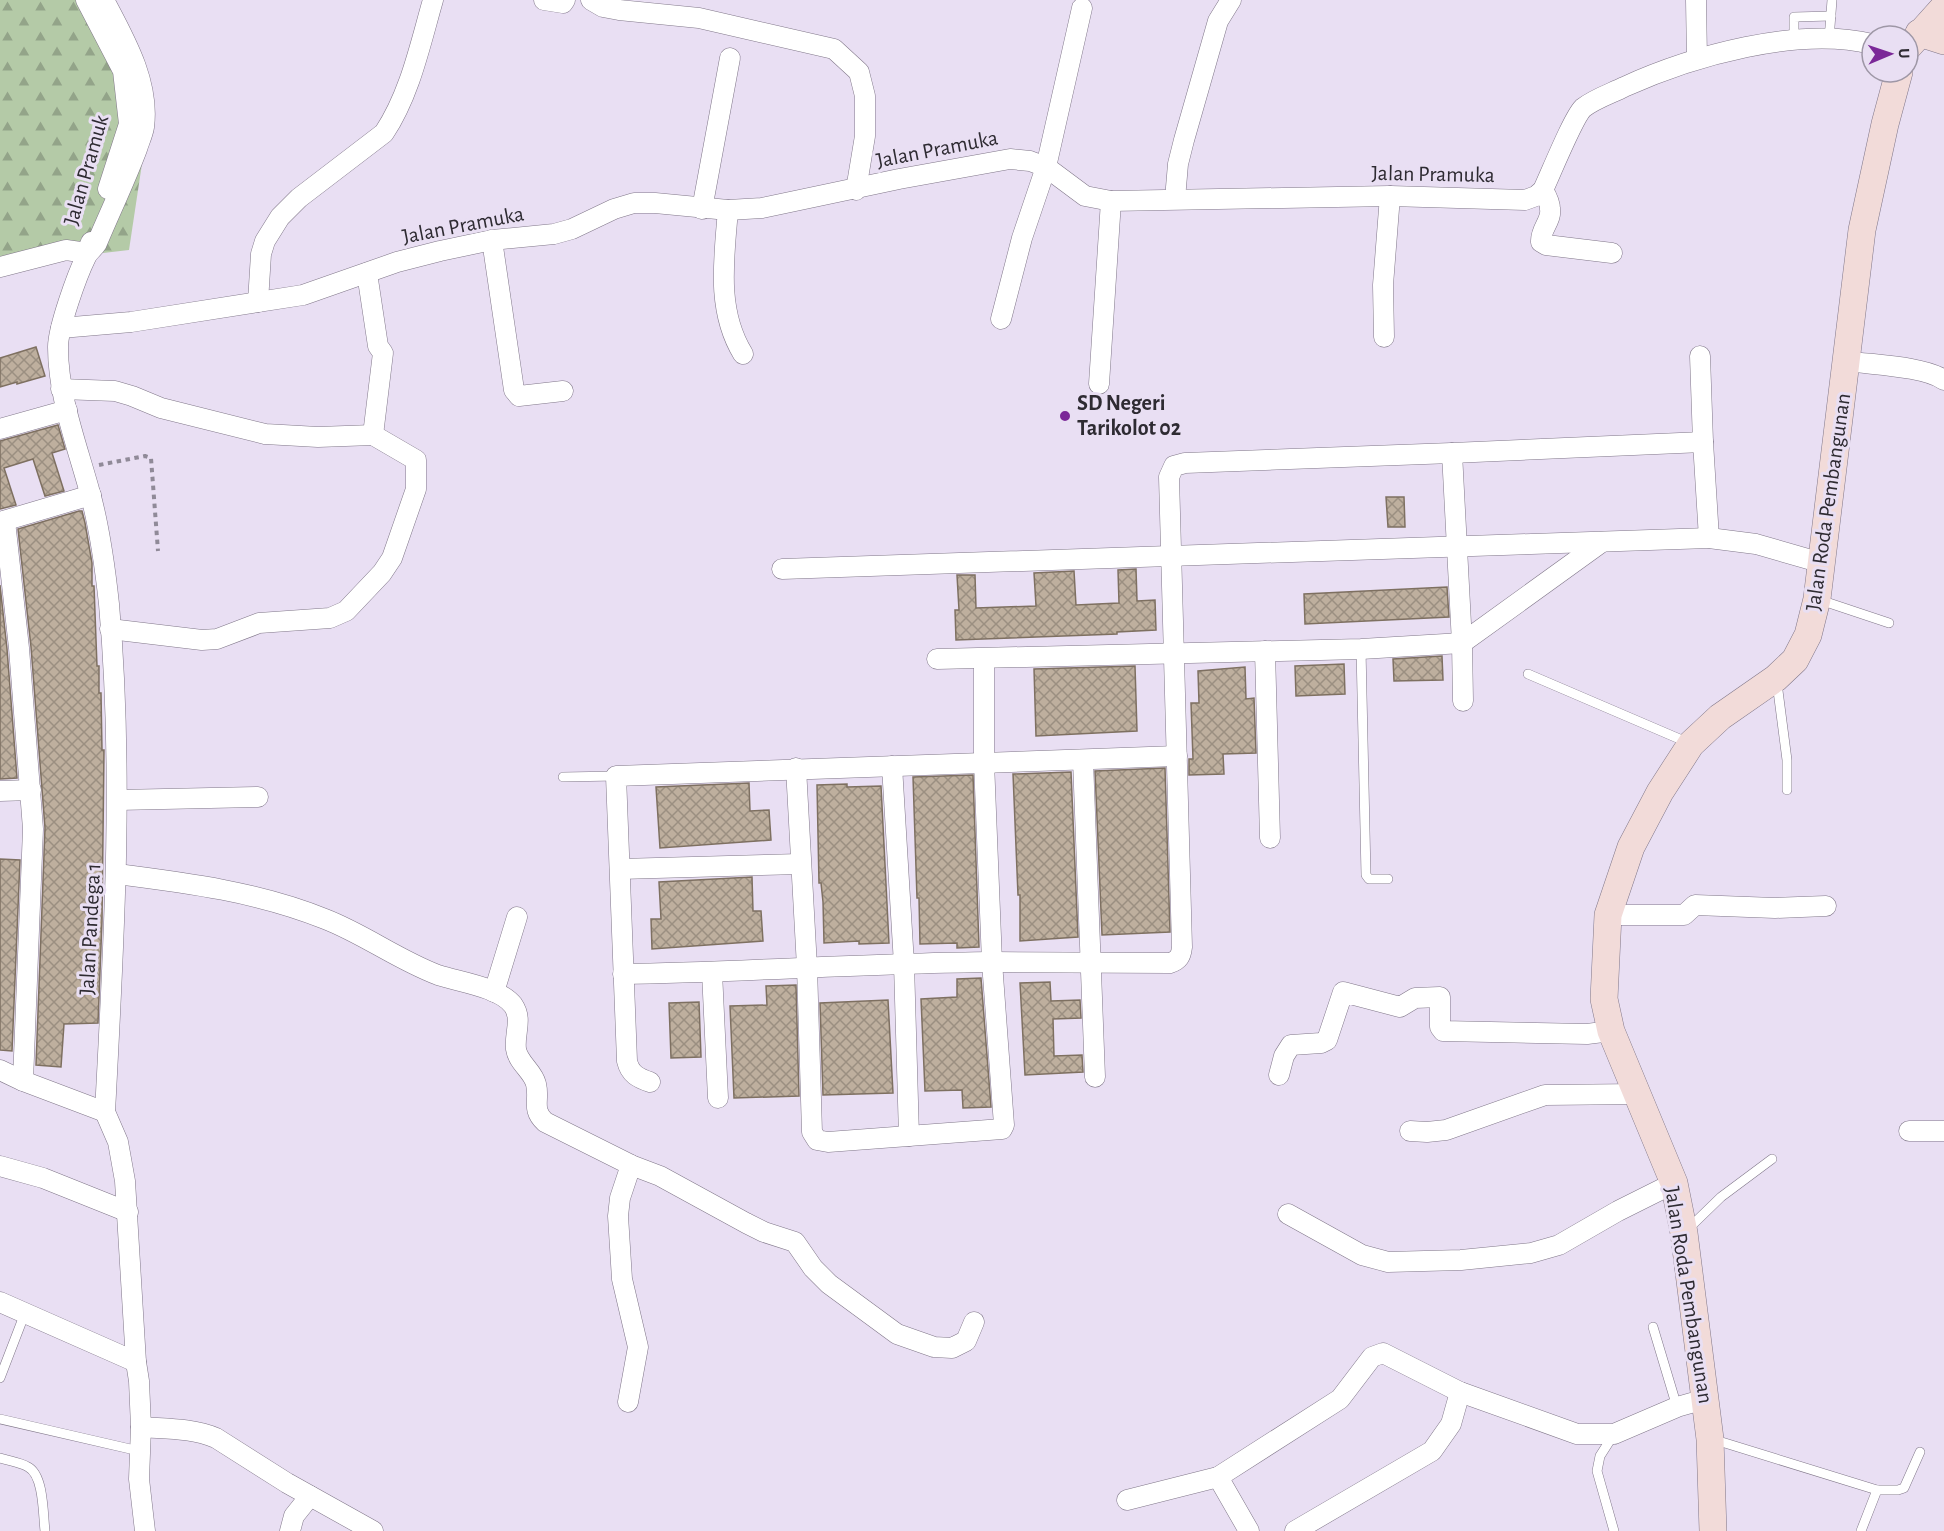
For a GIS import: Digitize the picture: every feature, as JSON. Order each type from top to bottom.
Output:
[{"type":"street","name":"Jalan Pramuk","points":[[86,0],[123,71],[129,124],[87,254]]},
{"type":"street","points":[[61,328],[87,254],[97,243],[133,160],[144,127],[144,99],[137,68],[123,35],[104,0]]},
{"type":"street","points":[[258,302],[261,254],[280,217],[299,198],[384,134],[393,120],[416,59],[433,0]]},
{"type":"street","points":[[544,0],[563,3],[565,0]]},
{"type":"street","points":[[591,0],[603,7],[619,10],[702,9],[834,50],[859,72],[865,96],[865,136],[856,190]]},
{"type":"street","points":[[1175,199],[1178,164],[1184,140],[1218,21],[1231,0]]},
{"type":"street","points":[[1696,0],[1697,60]]},
{"type":"street","points":[[1924,40],[1944,7]]},
{"type":"street","points":[[1001,319],[1022,238],[1046,167],[1082,8]]},
{"type":"street","points":[[1612,253],[1546,245],[1541,242],[1540,234],[1549,219],[1551,209],[1543,190],[1583,108],[1649,76],[1697,60],[1760,45],[1794,40],[1860,41]]},
{"type":"street","points":[[702,209],[730,58]]},
{"type":"street","name":"Jalan Roda Pembangunan","points":[[1713,1531],[1710,1439],[1684,1233],[1674,1183],[1611,1030],[1604,999],[1608,915],[1631,847],[1660,792],[1691,744],[1720,717],[1776,678],[1795,660],[1808,635],[1817,599],[1822,563],[1862,230],[1896,84]]},
{"type":"street","name":"Jalan Pramuka","points":[[61,328],[131,322],[303,295],[397,262],[492,240],[554,234],[572,229],[614,209],[634,203],[655,203],[702,209],[762,208],[856,190],[899,179],[1010,159],[1030,161],[1046,167],[1084,196],[1111,201],[1390,196],[1525,200],[1536,196],[1543,190]]},
{"type":"street","points":[[1384,337],[1383,285],[1390,196]]},
{"type":"street","points":[[1099,384],[1111,201]]},
{"type":"street","points":[[728,210],[723,273],[727,316],[743,354]]},
{"type":"street","points":[[492,240],[514,390],[519,396],[563,391]]},
{"type":"street","points":[[0,267],[66,250],[87,254]]},
{"type":"street","points":[[367,273],[378,346],[383,353],[373,435]]},
{"type":"street","name":"Jalan Pandega 1","points":[[61,328],[58,345],[61,389],[101,537],[110,629],[118,800],[117,874],[105,1112],[118,1142],[128,1212],[136,1362]]},
{"type":"street","points":[[1700,356],[1702,442],[1709,538]]},
{"type":"street","points":[[1847,361],[1920,371],[1937,375],[1944,380]]},
{"type":"street","points":[[61,389],[115,392],[132,396],[161,408],[265,434],[318,438],[373,435],[416,460],[417,484],[392,558],[382,573],[346,611],[330,618],[259,623],[217,639],[202,640],[110,629]]},
{"type":"street","points":[[0,429],[67,410]]},
{"type":"street","points":[[623,974],[904,964],[1170,963],[1177,960],[1182,955],[1169,477],[1174,466],[1185,463],[1702,442]]},
{"type":"street","points":[[1452,453],[1463,701]]},
{"type":"street","points":[[24,1081],[33,829],[19,648],[3,522],[91,495]]},
{"type":"street","points":[[782,569],[1709,538],[1756,544],[1822,563]]},
{"type":"street","points":[[937,659],[1361,649],[1462,643],[1602,542]]},
{"type":"street","points":[[1265,651],[1270,838]]},
{"type":"street","points":[[796,768],[807,967],[812,1132],[817,1140],[828,1142],[1003,1128],[992,962],[984,762],[984,659]]},
{"type":"street","points":[[650,1082],[633,1074],[629,1070],[627,1061],[616,776],[1177,756]]},
{"type":"street","points":[[1083,760],[1095,1077]]},
{"type":"street","points":[[892,766],[904,964],[909,1136]]},
{"type":"street","points":[[0,791],[31,790]]},
{"type":"street","points":[[118,800],[258,797]]},
{"type":"street","points":[[620,869],[800,864]]},
{"type":"street","points":[[117,874],[198,884],[265,898],[326,919],[438,975],[494,992],[506,998],[514,1007],[518,1017],[516,1050],[536,1083],[537,1111],[544,1122],[631,1165],[660,1176],[755,1227],[795,1242],[813,1268],[829,1284],[897,1334],[934,1347],[952,1348],[966,1341],[974,1322]]},
{"type":"street","points":[[1608,915],[1684,915],[1695,905],[1775,908],[1826,906]]},
{"type":"street","points":[[494,992],[518,917]]},
{"type":"street","points":[[712,972],[718,1098]]},
{"type":"street","points":[[1279,1075],[1284,1056],[1291,1045],[1321,1043],[1327,1040],[1343,992],[1400,1007],[1415,998],[1440,997],[1440,1027],[1443,1031],[1587,1034],[1611,1030]]},
{"type":"street","points":[[0,1070],[105,1112]]},
{"type":"street","points":[[1410,1131],[1446,1130],[1545,1095],[1638,1094]]},
{"type":"street","points":[[1910,1131],[1944,1131]]},
{"type":"street","points":[[628,1402],[638,1347],[622,1279],[618,1216],[620,1198],[631,1165]]},
{"type":"street","points":[[0,1166],[43,1178],[128,1212]]},
{"type":"street","points":[[1288,1214],[1362,1255],[1388,1262],[1472,1259],[1531,1254],[1559,1245],[1618,1211],[1674,1183]]},
{"type":"street","points":[[0,1302],[136,1362],[140,1381],[140,1488],[145,1531]]},
{"type":"street","points":[[1127,1500],[1218,1477],[1340,1399],[1371,1357],[1383,1353],[1460,1392],[1577,1434],[1614,1434],[1677,1407],[1705,1399]]},
{"type":"street","points":[[1295,1531],[1432,1451],[1451,1424],[1460,1392]]},
{"type":"street","points":[[141,1428],[204,1432],[216,1437],[310,1496],[373,1531]]},
{"type":"street","points":[[1218,1477],[1249,1531]]},
{"type":"street","points":[[290,1531],[294,1516],[310,1496]]},
{"type":"lane","points":[[1829,40],[1832,0]]},
{"type":"lane","points":[[1794,40],[1794,17],[1831,16]]},
{"type":"lane","points":[[1817,599],[1889,623]]},
{"type":"lane","points":[[1361,649],[1366,875],[1373,880],[1388,879]]},
{"type":"lane","points":[[1528,674],[1691,744]]},
{"type":"lane","points":[[1776,678],[1787,760],[1787,790]]},
{"type":"lane","points":[[563,777],[616,776]]},
{"type":"lane","points":[[1684,1233],[1721,1197],[1772,1160]]},
{"type":"lane","points":[[0,1378],[25,1313]]},
{"type":"lane","points":[[1653,1327],[1677,1407]]},
{"type":"lane","points":[[0,1419],[139,1451]]},
{"type":"lane","points":[[1614,1434],[1600,1456],[1597,1471],[1614,1531]]},
{"type":"lane","points":[[1710,1439],[1877,1490],[1904,1488],[1920,1452]]},
{"type":"lane","points":[[0,1458],[28,1467],[35,1473],[39,1484],[45,1531]]},
{"type":"lane","points":[[1861,1531],[1877,1490]]},
{"type":"path","points":[[84,468],[145,456],[152,458],[158,551]]},
{"type":"green space","points":[[0,0],[105,0],[151,104],[129,250],[0,265]]},
{"type":"building","points":[[36,347],[45,376],[0,387],[0,358]]},
{"type":"building","points":[[58,425],[65,449],[52,453],[64,491],[45,496],[33,459],[4,468],[16,505],[0,509],[0,441]]},
{"type":"building","points":[[1386,497],[1404,497],[1405,527],[1388,527]]},
{"type":"building","points":[[82,511],[85,523],[92,563],[97,666],[99,666],[99,693],[101,693],[102,750],[104,750],[102,921],[98,1023],[64,1024],[61,1067],[36,1065],[45,828],[31,647],[18,529]]},
{"type":"building","points":[[1136,569],[1137,601],[1155,600],[1156,630],[1117,632],[1117,634],[956,640],[955,610],[959,610],[957,575],[975,575],[976,608],[1036,606],[1034,573],[1074,571],[1076,605],[1119,603],[1118,570]]},
{"type":"building","points":[[0,585],[17,778],[0,779]]},
{"type":"building","points":[[1447,587],[1449,617],[1305,624],[1304,594]]},
{"type":"building","points":[[1442,656],[1443,680],[1394,681],[1393,659]]},
{"type":"building","points":[[1344,664],[1345,694],[1296,696],[1295,666]]},
{"type":"building","points":[[1135,666],[1137,731],[1036,736],[1034,669]]},
{"type":"building","points":[[1245,667],[1246,699],[1254,698],[1256,753],[1223,754],[1224,774],[1189,775],[1189,759],[1193,759],[1191,703],[1199,703],[1198,671]]},
{"type":"building","points":[[1165,768],[1170,932],[1102,935],[1095,771]]},
{"type":"building","points":[[1071,772],[1078,937],[1020,941],[1020,895],[1018,895],[1013,774]]},
{"type":"building","points":[[973,775],[979,947],[957,948],[957,943],[920,944],[913,777]]},
{"type":"building","points":[[749,783],[750,811],[769,810],[771,840],[660,848],[656,787]]},
{"type":"building","points":[[847,784],[847,787],[881,786],[889,943],[859,944],[859,941],[824,943],[823,902],[821,883],[819,883],[817,785]]},
{"type":"building","points":[[0,859],[20,860],[12,1051],[0,1050]]},
{"type":"building","points":[[752,877],[753,911],[761,911],[763,941],[652,949],[651,919],[661,919],[659,882]]},
{"type":"building","points":[[981,978],[991,1107],[963,1108],[962,1090],[925,1091],[921,999],[957,997],[957,979]]},
{"type":"building","points":[[1050,982],[1051,1001],[1080,1000],[1081,1018],[1053,1019],[1054,1056],[1082,1055],[1083,1072],[1025,1075],[1020,983]]},
{"type":"building","points":[[796,985],[799,1096],[734,1098],[730,1006],[767,1005],[766,986]]},
{"type":"building","points":[[888,1000],[893,1093],[823,1095],[820,1003]]},
{"type":"building","points":[[699,1002],[701,1057],[671,1058],[669,1003]]},
{"type":"place","name":"SD Negeri Tarikolot 02","points":[[1065,416]]}]
